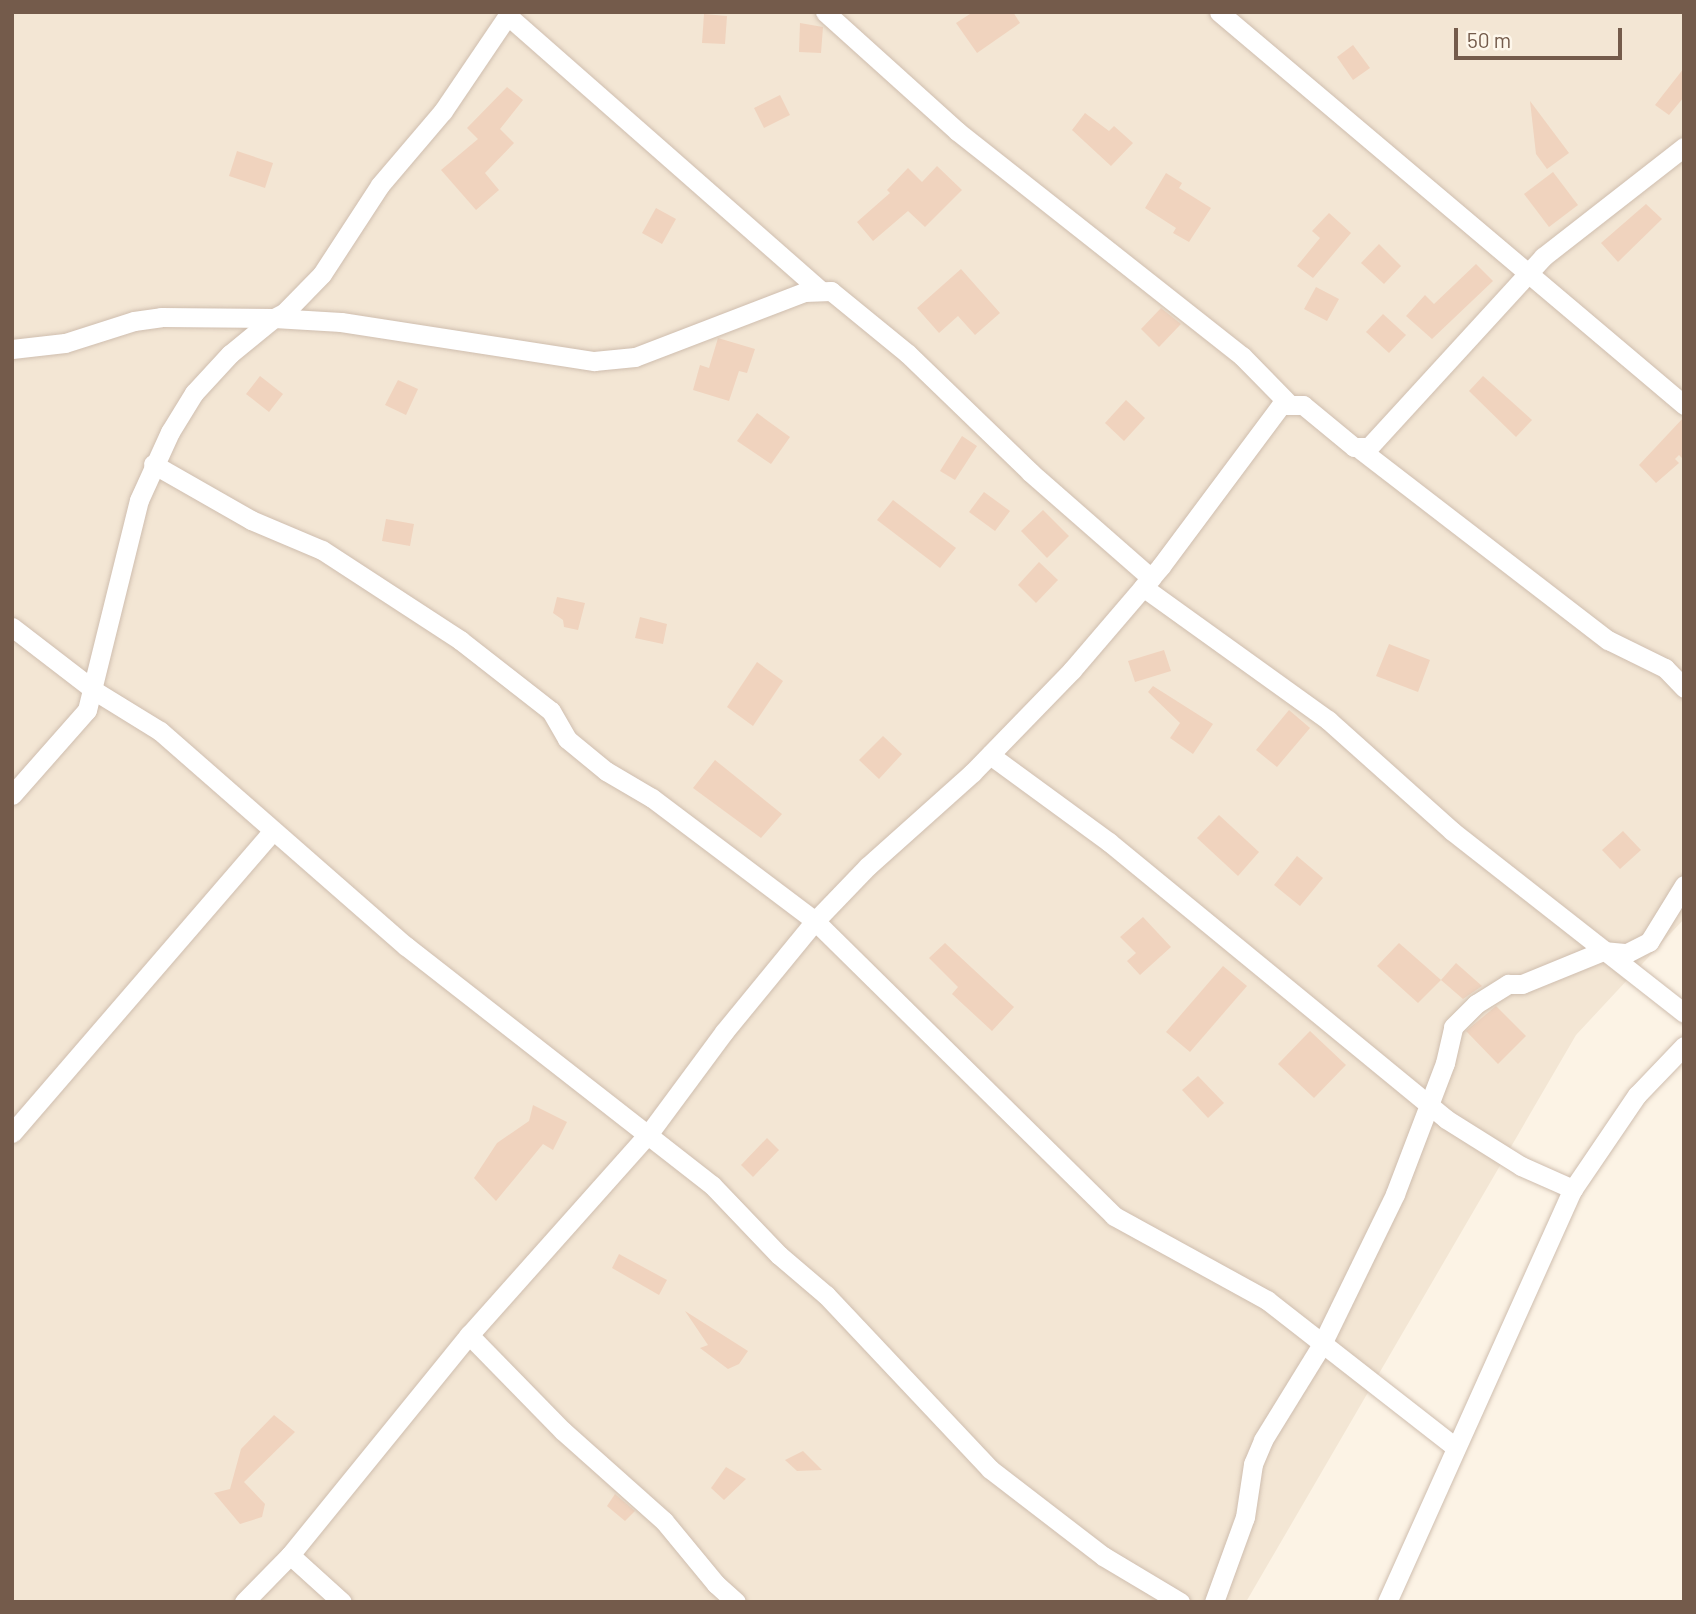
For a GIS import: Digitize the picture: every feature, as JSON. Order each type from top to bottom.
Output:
[{"type":"street","points":[[825,12],[947,122],[1242,356],[1287,402],[1303,405],[1608,640],[1665,668],[1684,688]]},
{"type":"street","points":[[1219,12],[1684,405]]},
{"type":"street","points":[[12,795],[70,732],[95,691],[139,500],[153,464],[194,393],[230,354],[296,303],[323,274],[380,185],[443,111],[509,14],[819,289],[840,295],[908,354],[1147,583],[1328,720],[1452,831],[1684,1013]]},
{"type":"street","points":[[1361,450],[1377,441],[1527,272],[1684,148]]},
{"type":"street","points":[[12,349],[65,343],[134,321],[161,317],[274,318],[341,322],[594,361],[635,357],[819,289]]},
{"type":"street","points":[[244,1602],[289,1555],[469,1335],[650,1132],[724,1032],[815,922],[868,866],[989,755],[1147,583],[1287,402]]},
{"type":"street","points":[[153,464],[251,520],[322,550],[460,640],[551,711],[567,740],[606,772],[652,798],[815,922],[1114,1216],[1267,1300],[1454,1446]]},
{"type":"street","points":[[12,627],[95,691],[160,731],[272,832],[406,946],[650,1132],[712,1185],[826,1295],[990,1469],[1057,1524],[1180,1602]]},
{"type":"street","points":[[989,755],[1109,842],[1429,1105],[1521,1166],[1573,1189]]},
{"type":"street","points":[[12,1133],[272,832]]},
{"type":"street","points":[[1214,1602],[1245,1517],[1254,1464],[1263,1440],[1322,1343],[1414,1151],[1453,1027],[1476,1004],[1508,984],[1522,984],[1604,951],[1627,953],[1649,942],[1684,885]]},
{"type":"street","points":[[1387,1602],[1454,1446],[1573,1189],[1637,1095],[1684,1046]]},
{"type":"street","points":[[469,1335],[563,1431],[664,1521],[736,1602]]},
{"type":"street","points":[[289,1555],[342,1602]]},
{"type":"shaded area","points":[[12,12],[1684,12],[1684,919],[1576,1035],[1246,1602],[12,1602]]},
{"type":"building","points":[[973,12],[1013,12],[1020,23],[977,53],[956,23]]},
{"type":"building","points":[[704,14],[727,16],[725,44],[702,43]]},
{"type":"building","points":[[800,23],[823,27],[821,53],[799,52]]},
{"type":"building","points":[[1353,45],[1370,68],[1353,80],[1337,57]]},
{"type":"building","points":[[1684,68],[1684,97],[1669,115],[1655,105]]},
{"type":"building","points":[[507,87],[523,100],[500,129],[514,143],[485,173],[499,190],[476,210],[441,170],[478,139],[467,128]]},
{"type":"building","points":[[780,95],[790,115],[764,128],[754,108]]},
{"type":"building","points":[[1530,101],[1569,153],[1547,169],[1536,154]]},
{"type":"building","points":[[1085,113],[1109,131],[1114,126],[1133,143],[1111,166],[1072,130]]},
{"type":"building","points":[[237,151],[273,163],[265,188],[229,176]]},
{"type":"building","points":[[937,166],[962,190],[925,227],[908,211],[873,241],[857,222],[890,193],[887,190],[908,168],[922,182]]},
{"type":"building","points":[[1553,172],[1578,205],[1549,227],[1524,194]]},
{"type":"building","points":[[1166,173],[1182,183],[1179,188],[1211,208],[1189,242],[1173,233],[1176,228],[1145,208]]},
{"type":"building","points":[[1646,204],[1662,219],[1618,262],[1601,243]]},
{"type":"building","points":[[656,208],[676,219],[662,244],[642,233]]},
{"type":"building","points":[[1329,213],[1351,233],[1313,278],[1297,266],[1320,238],[1312,231]]},
{"type":"building","points":[[1379,244],[1401,266],[1384,284],[1361,263]]},
{"type":"building","points":[[1476,264],[1493,281],[1432,339],[1406,316],[1425,295],[1434,304]]},
{"type":"building","points":[[961,269],[1000,313],[975,335],[958,316],[939,333],[917,308]]},
{"type":"building","points":[[1316,287],[1339,299],[1327,321],[1304,309]]},
{"type":"building","points":[[1161,308],[1181,324],[1159,347],[1141,329]]},
{"type":"building","points":[[1383,314],[1406,335],[1389,353],[1366,332]]},
{"type":"building","points":[[718,338],[755,349],[747,373],[739,371],[729,401],[693,390],[700,365],[709,368]]},
{"type":"building","points":[[260,376],[283,394],[269,412],[246,394]]},
{"type":"building","points":[[1483,376],[1532,420],[1516,437],[1469,391]]},
{"type":"building","points":[[398,380],[418,389],[406,415],[385,405]]},
{"type":"building","points":[[1126,400],[1145,418],[1124,441],[1105,423]]},
{"type":"building","points":[[757,413],[790,437],[771,464],[737,441]]},
{"type":"building","points":[[1684,417],[1684,460],[1679,455],[1675,459],[1679,463],[1656,483],[1639,465]]},
{"type":"building","points":[[962,436],[977,446],[955,480],[940,471]]},
{"type":"building","points":[[984,492],[1010,511],[995,531],[969,512]]},
{"type":"building","points":[[893,500],[956,548],[940,568],[877,520]]},
{"type":"building","points":[[1043,510],[1069,536],[1047,558],[1021,531]]},
{"type":"building","points":[[386,519],[414,524],[410,546],[382,541]]},
{"type":"building","points":[[1039,562],[1058,580],[1036,603],[1018,585]]},
{"type":"building","points":[[557,597],[585,603],[578,630],[564,627],[563,620],[553,613]]},
{"type":"building","points":[[640,617],[667,624],[663,644],[635,638]]},
{"type":"building","points":[[1389,644],[1430,660],[1418,692],[1376,676]]},
{"type":"building","points":[[1164,650],[1171,671],[1135,682],[1128,661]]},
{"type":"building","points":[[757,662],[783,681],[753,726],[727,707]]},
{"type":"building","points":[[1153,686],[1213,724],[1193,754],[1170,738],[1180,723],[1148,692]]},
{"type":"building","points":[[1289,710],[1310,728],[1277,767],[1256,750]]},
{"type":"building","points":[[883,736],[902,754],[879,779],[859,760]]},
{"type":"building","points":[[715,760],[782,814],[761,838],[693,788]]},
{"type":"building","points":[[1219,815],[1259,852],[1238,876],[1197,838]]},
{"type":"building","points":[[1623,831],[1641,850],[1620,869],[1602,850]]},
{"type":"building","points":[[1297,856],[1323,878],[1300,906],[1274,885]]},
{"type":"building","points":[[1143,917],[1171,947],[1140,975],[1127,961],[1136,953],[1120,937]]},
{"type":"building","points":[[945,943],[1014,1007],[992,1031],[952,994],[958,987],[929,958]]},
{"type":"building","points":[[1399,943],[1441,980],[1418,1003],[1377,966]]},
{"type":"building","points":[[1456,963],[1482,986],[1463,999],[1441,980]]},
{"type":"building","points":[[1223,966],[1247,986],[1190,1052],[1166,1032]]},
{"type":"building","points":[[1496,1006],[1526,1036],[1498,1064],[1466,1031]]},
{"type":"building","points":[[1310,1031],[1346,1065],[1314,1098],[1278,1064]]},
{"type":"building","points":[[1198,1076],[1224,1103],[1208,1118],[1182,1090]]},
{"type":"building","points":[[533,1105],[567,1122],[553,1150],[543,1144],[496,1201],[474,1178],[497,1143],[529,1121]]},
{"type":"building","points":[[767,1138],[779,1150],[753,1177],[741,1165]]},
{"type":"building","points":[[619,1254],[667,1280],[659,1295],[612,1268]]},
{"type":"building","points":[[685,1311],[748,1351],[739,1364],[728,1369],[700,1348],[708,1345]]},
{"type":"building","points":[[274,1415],[295,1432],[244,1482],[265,1504],[262,1517],[240,1524],[214,1493],[230,1489],[241,1449]]},
{"type":"building","points":[[803,1451],[822,1470],[797,1471],[785,1460]]},
{"type":"building","points":[[726,1467],[746,1479],[724,1500],[711,1488]]},
{"type":"building","points":[[615,1494],[635,1511],[625,1521],[607,1506]]}]
